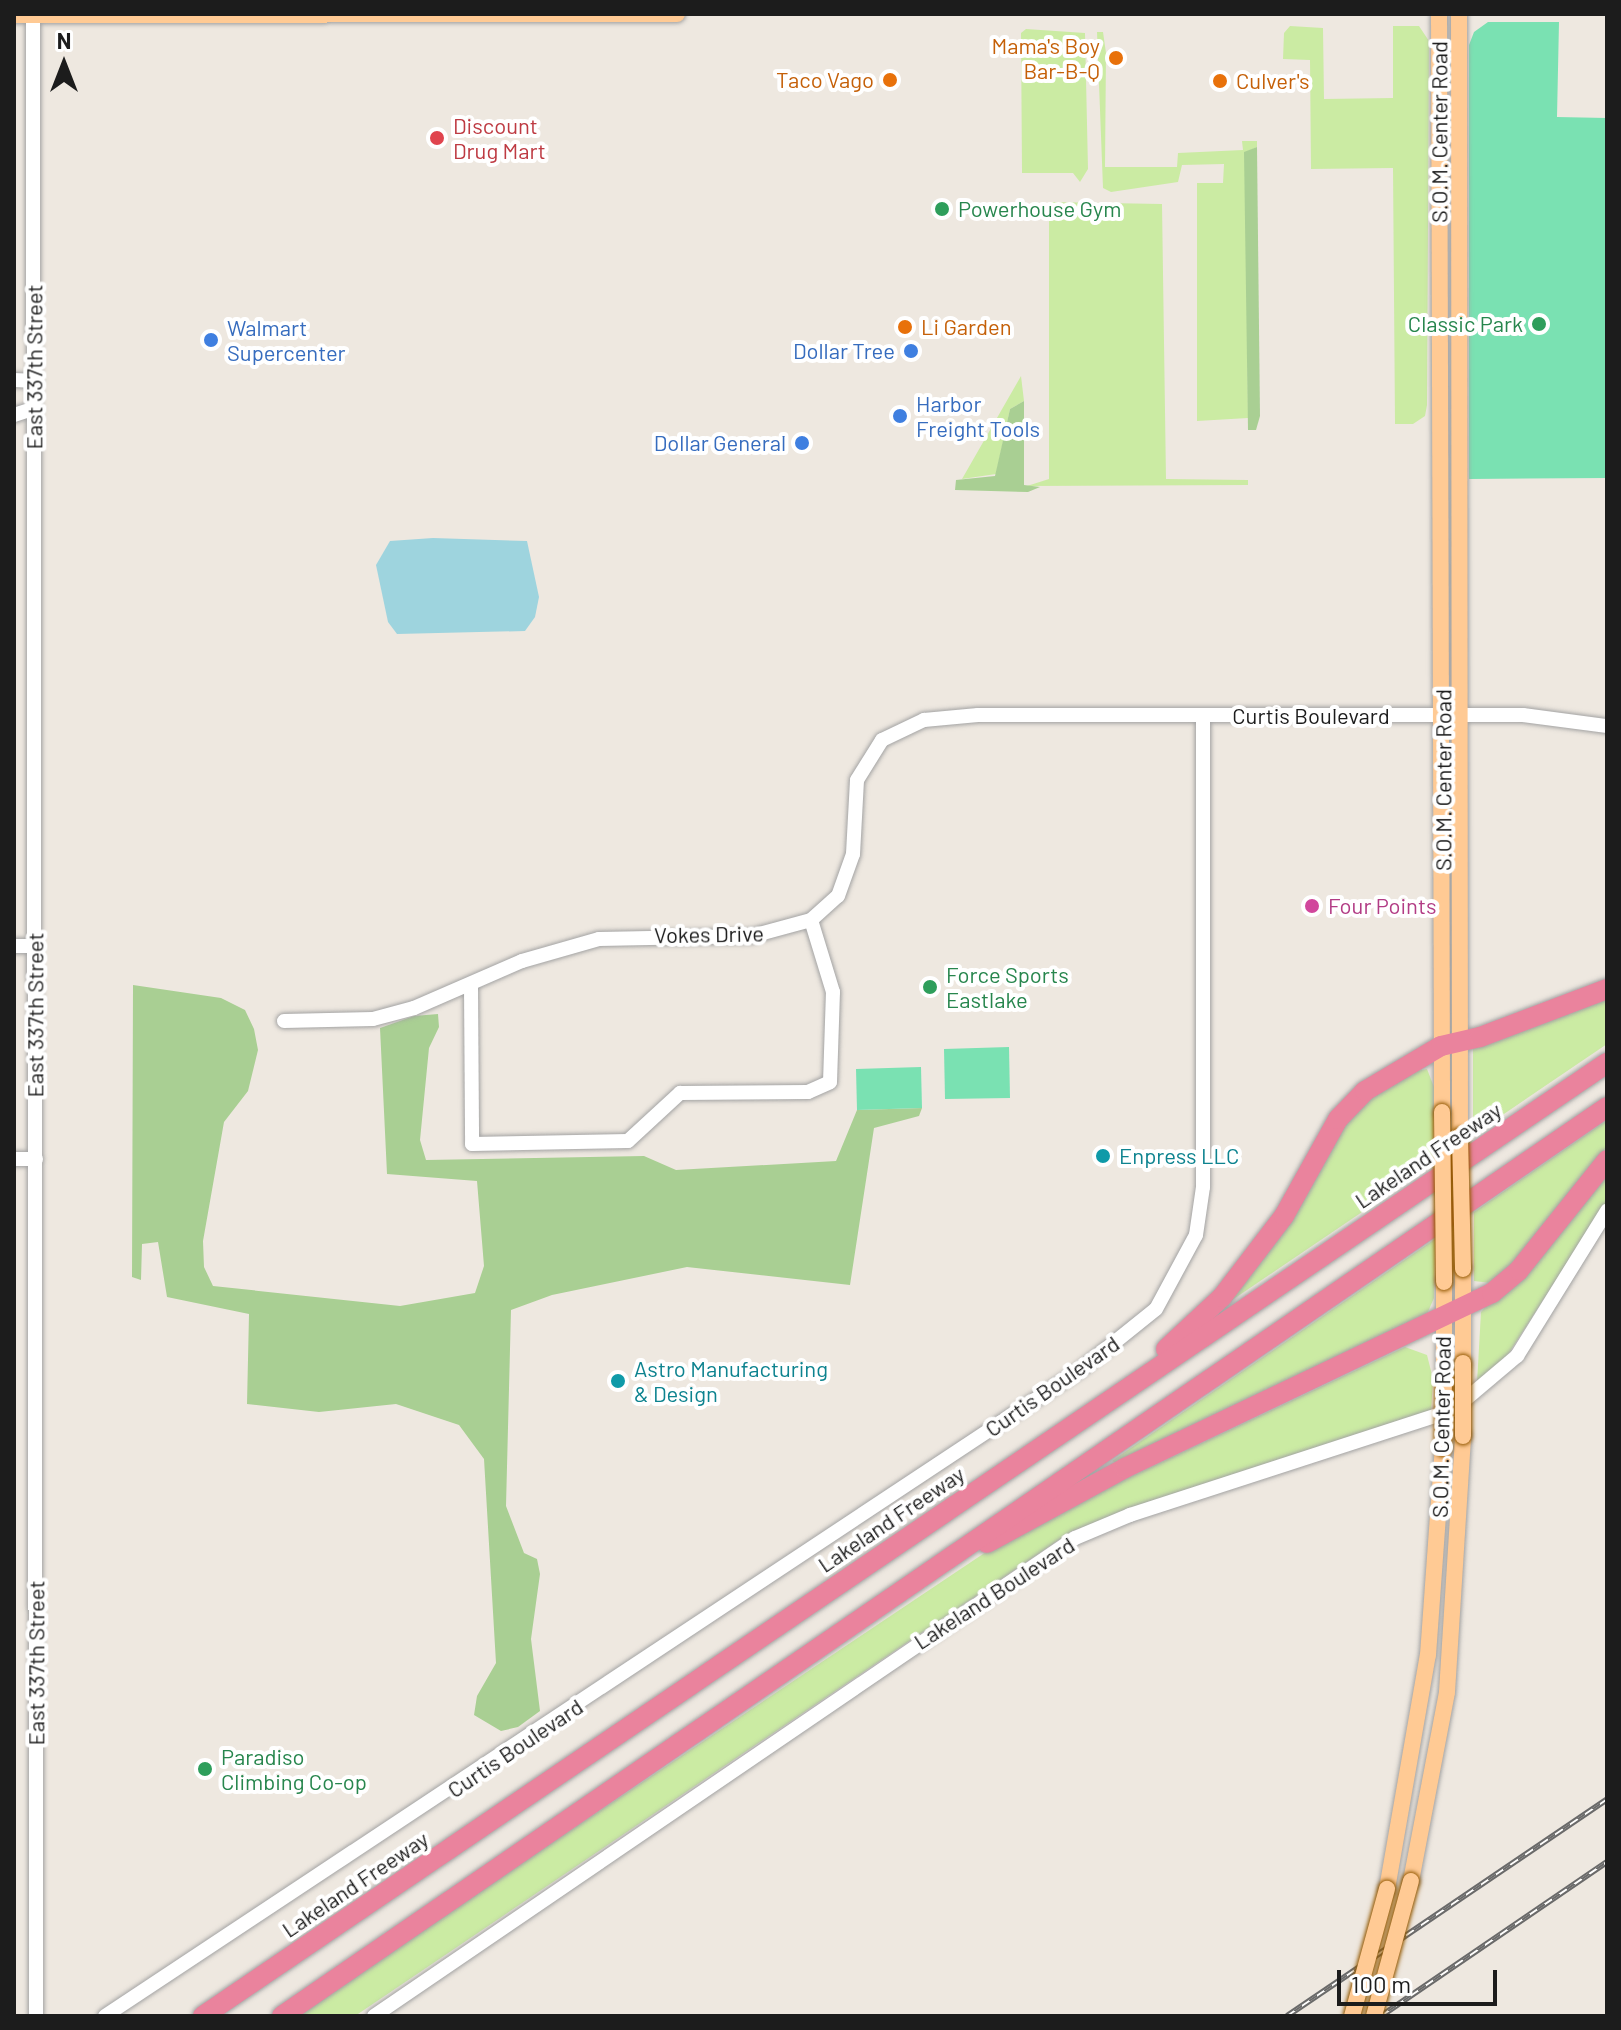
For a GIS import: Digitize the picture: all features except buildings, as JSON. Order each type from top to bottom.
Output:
[{"type":"highway","points":[[1116,1395],[1222,1297],[1284,1216],[1327,1137],[1353,1102],[1389,1074],[1450,1044],[1607,989]]},
{"type":"highway","name":"Lakeland Freeway","points":[[203,2016],[1607,1063]]},
{"type":"highway","points":[[282,2016],[755,1696],[922,1573],[1607,1107]]},
{"type":"highway","points":[[922,1573],[975,1550],[1125,1468],[1463,1308],[1519,1270],[1607,1160]]},
{"type":"main road","points":[[14,15],[677,14]]},
{"type":"main road","name":"S.O.M. Center Road","points":[[1439,14],[1452,715]]},
{"type":"main road","name":"S.O.M. Center Road","points":[[1352,2016],[1387,1889],[1428,1655],[1443,1448],[1442,1112],[1450,1044],[1459,14]]},
{"type":"main road","name":"S.O.M. Center Road","points":[[1374,2016],[1411,1881],[1447,1692],[1463,1436],[1459,1100],[1450,1044]]},
{"type":"street","name":"East 337th Street","points":[[33,15],[36,2016]]},
{"type":"street","points":[[14,380],[35,381]]},
{"type":"street","points":[[14,415],[35,408]]},
{"type":"street","name":"Vokes Drive","points":[[284,1021],[373,1019],[471,986],[522,961],[599,939],[752,936],[811,920],[838,896],[853,854],[857,780],[882,740],[924,720],[978,715],[1203,717]]},
{"type":"street","name":"Curtis Boulevard","points":[[105,2016],[1080,1370],[1156,1309],[1196,1235],[1203,1187],[1203,717],[1557,716],[1607,726]]},
{"type":"street","points":[[471,986],[472,1144],[628,1141],[680,1093],[814,1092],[830,1082],[833,992],[820,963],[811,920]]},
{"type":"street","points":[[14,946],[35,946]]},
{"type":"street","points":[[14,1159],[36,1159]]},
{"type":"street","name":"Lakeland Boulevard","points":[[374,2016],[1075,1538],[1130,1515],[1453,1410],[1517,1356],[1607,1211]]},
{"type":"green space","name":"Classic Park","points":[[1488,22],[1559,22],[1557,117],[1607,118],[1607,478],[1469,479],[1469,45],[1474,32]]},
{"type":"green space","points":[[1290,26],[1323,28],[1324,99],[1393,98],[1393,26],[1419,26],[1429,41],[1427,405],[1425,416],[1413,424],[1395,424],[1393,168],[1311,169],[1310,60],[1283,59],[1284,33]]},
{"type":"green space","points":[[1026,29],[1085,33],[1088,169],[1080,182],[1073,173],[1022,173],[1021,33]]},
{"type":"green space","points":[[1097,32],[1103,32],[1106,53],[1105,167],[1177,167],[1178,153],[1243,150],[1242,141],[1257,141],[1257,147],[1246,152],[1248,418],[1197,421],[1197,183],[1223,183],[1224,164],[1182,165],[1178,182],[1111,192],[1103,188]]},
{"type":"green space","points":[[1257,147],[1260,416],[1256,430],[1248,430],[1244,152]]},
{"type":"green space","points":[[1049,202],[1162,204],[1166,479],[1248,480],[1248,485],[1027,486],[1049,479]]},
{"type":"green space","points":[[1021,376],[1024,401],[1010,409],[996,474],[962,479]]},
{"type":"green space","points":[[1024,401],[1024,485],[1040,487],[1028,492],[955,490],[956,480],[995,476],[1010,409]]},
{"type":"green space","points":[[133,985],[221,998],[245,1010],[254,1029],[258,1050],[248,1091],[224,1122],[203,1241],[204,1267],[213,1286],[400,1306],[475,1293],[484,1266],[477,1181],[387,1174],[380,1028],[414,1016],[438,1014],[439,1027],[429,1048],[420,1140],[426,1160],[644,1156],[676,1170],[836,1161],[857,1110],[922,1108],[919,1116],[874,1128],[850,1285],[687,1267],[552,1295],[511,1310],[506,1506],[524,1553],[537,1559],[540,1574],[531,1639],[540,1711],[518,1727],[501,1731],[474,1715],[477,1696],[496,1663],[484,1459],[459,1425],[396,1404],[319,1412],[247,1404],[249,1314],[167,1297],[158,1242],[142,1244],[141,1280],[132,1277]]},
{"type":"green space","points":[[1607,998],[1607,1044],[1473,1135],[1473,1049]]},
{"type":"green space","points":[[1009,1047],[1010,1098],[945,1099],[944,1049]]},
{"type":"green space","points":[[921,1067],[922,1108],[857,1110],[856,1069]]},
{"type":"green space","points":[[1427,1069],[1434,1087],[1433,1164],[1216,1311],[1359,1101],[1410,1072]]},
{"type":"green space","points":[[1607,1120],[1607,1146],[1534,1247],[1491,1283],[1474,1281],[1474,1212]]},
{"type":"green space","points":[[1607,1170],[1607,1201],[1507,1356],[1477,1383],[1481,1312]]},
{"type":"green space","points":[[1435,1239],[1434,1298],[1427,1314],[1116,1463],[1112,1461]]},
{"type":"green space","points":[[1405,1347],[1427,1355],[1433,1379],[1431,1413],[1072,1531],[355,2016],[293,2016],[983,1554],[1079,1501]]},
{"type":"water","points":[[433,538],[527,541],[539,597],[535,617],[525,631],[397,634],[388,622],[376,565],[390,541]]},
{"type":"railway","points":[[1287,2016],[1607,1799]]},
{"type":"railway","points":[[1381,2016],[1607,1862]]},
{"type":"place","name":"Mama's Boy Bar-B-Q","points":[[1116,58]]},
{"type":"place","name":"Taco Vago","points":[[890,80]]},
{"type":"place","name":"Culver's","points":[[1220,81]]},
{"type":"place","name":"Discount Drug Mart","points":[[437,138]]},
{"type":"place","name":"Powerhouse Gym","points":[[942,209]]},
{"type":"place","name":"Classic Park","points":[[1539,324]]},
{"type":"place","name":"Li Garden","points":[[905,327]]},
{"type":"place","name":"Walmart Supercenter","points":[[211,340]]},
{"type":"place","name":"Dollar Tree","points":[[911,351]]},
{"type":"place","name":"Harbor Freight Tools","points":[[900,416]]},
{"type":"place","name":"Dollar General","points":[[802,443]]},
{"type":"place","name":"Four Points","points":[[1312,906]]},
{"type":"place","name":"Force Sports Eastlake","points":[[930,987]]},
{"type":"place","name":"Enpress LLC","points":[[1103,1156]]},
{"type":"place","name":"Astro Manufacturing & Design","points":[[618,1381]]},
{"type":"place","name":"Paradiso Climbing Co-op","points":[[205,1769]]}]
